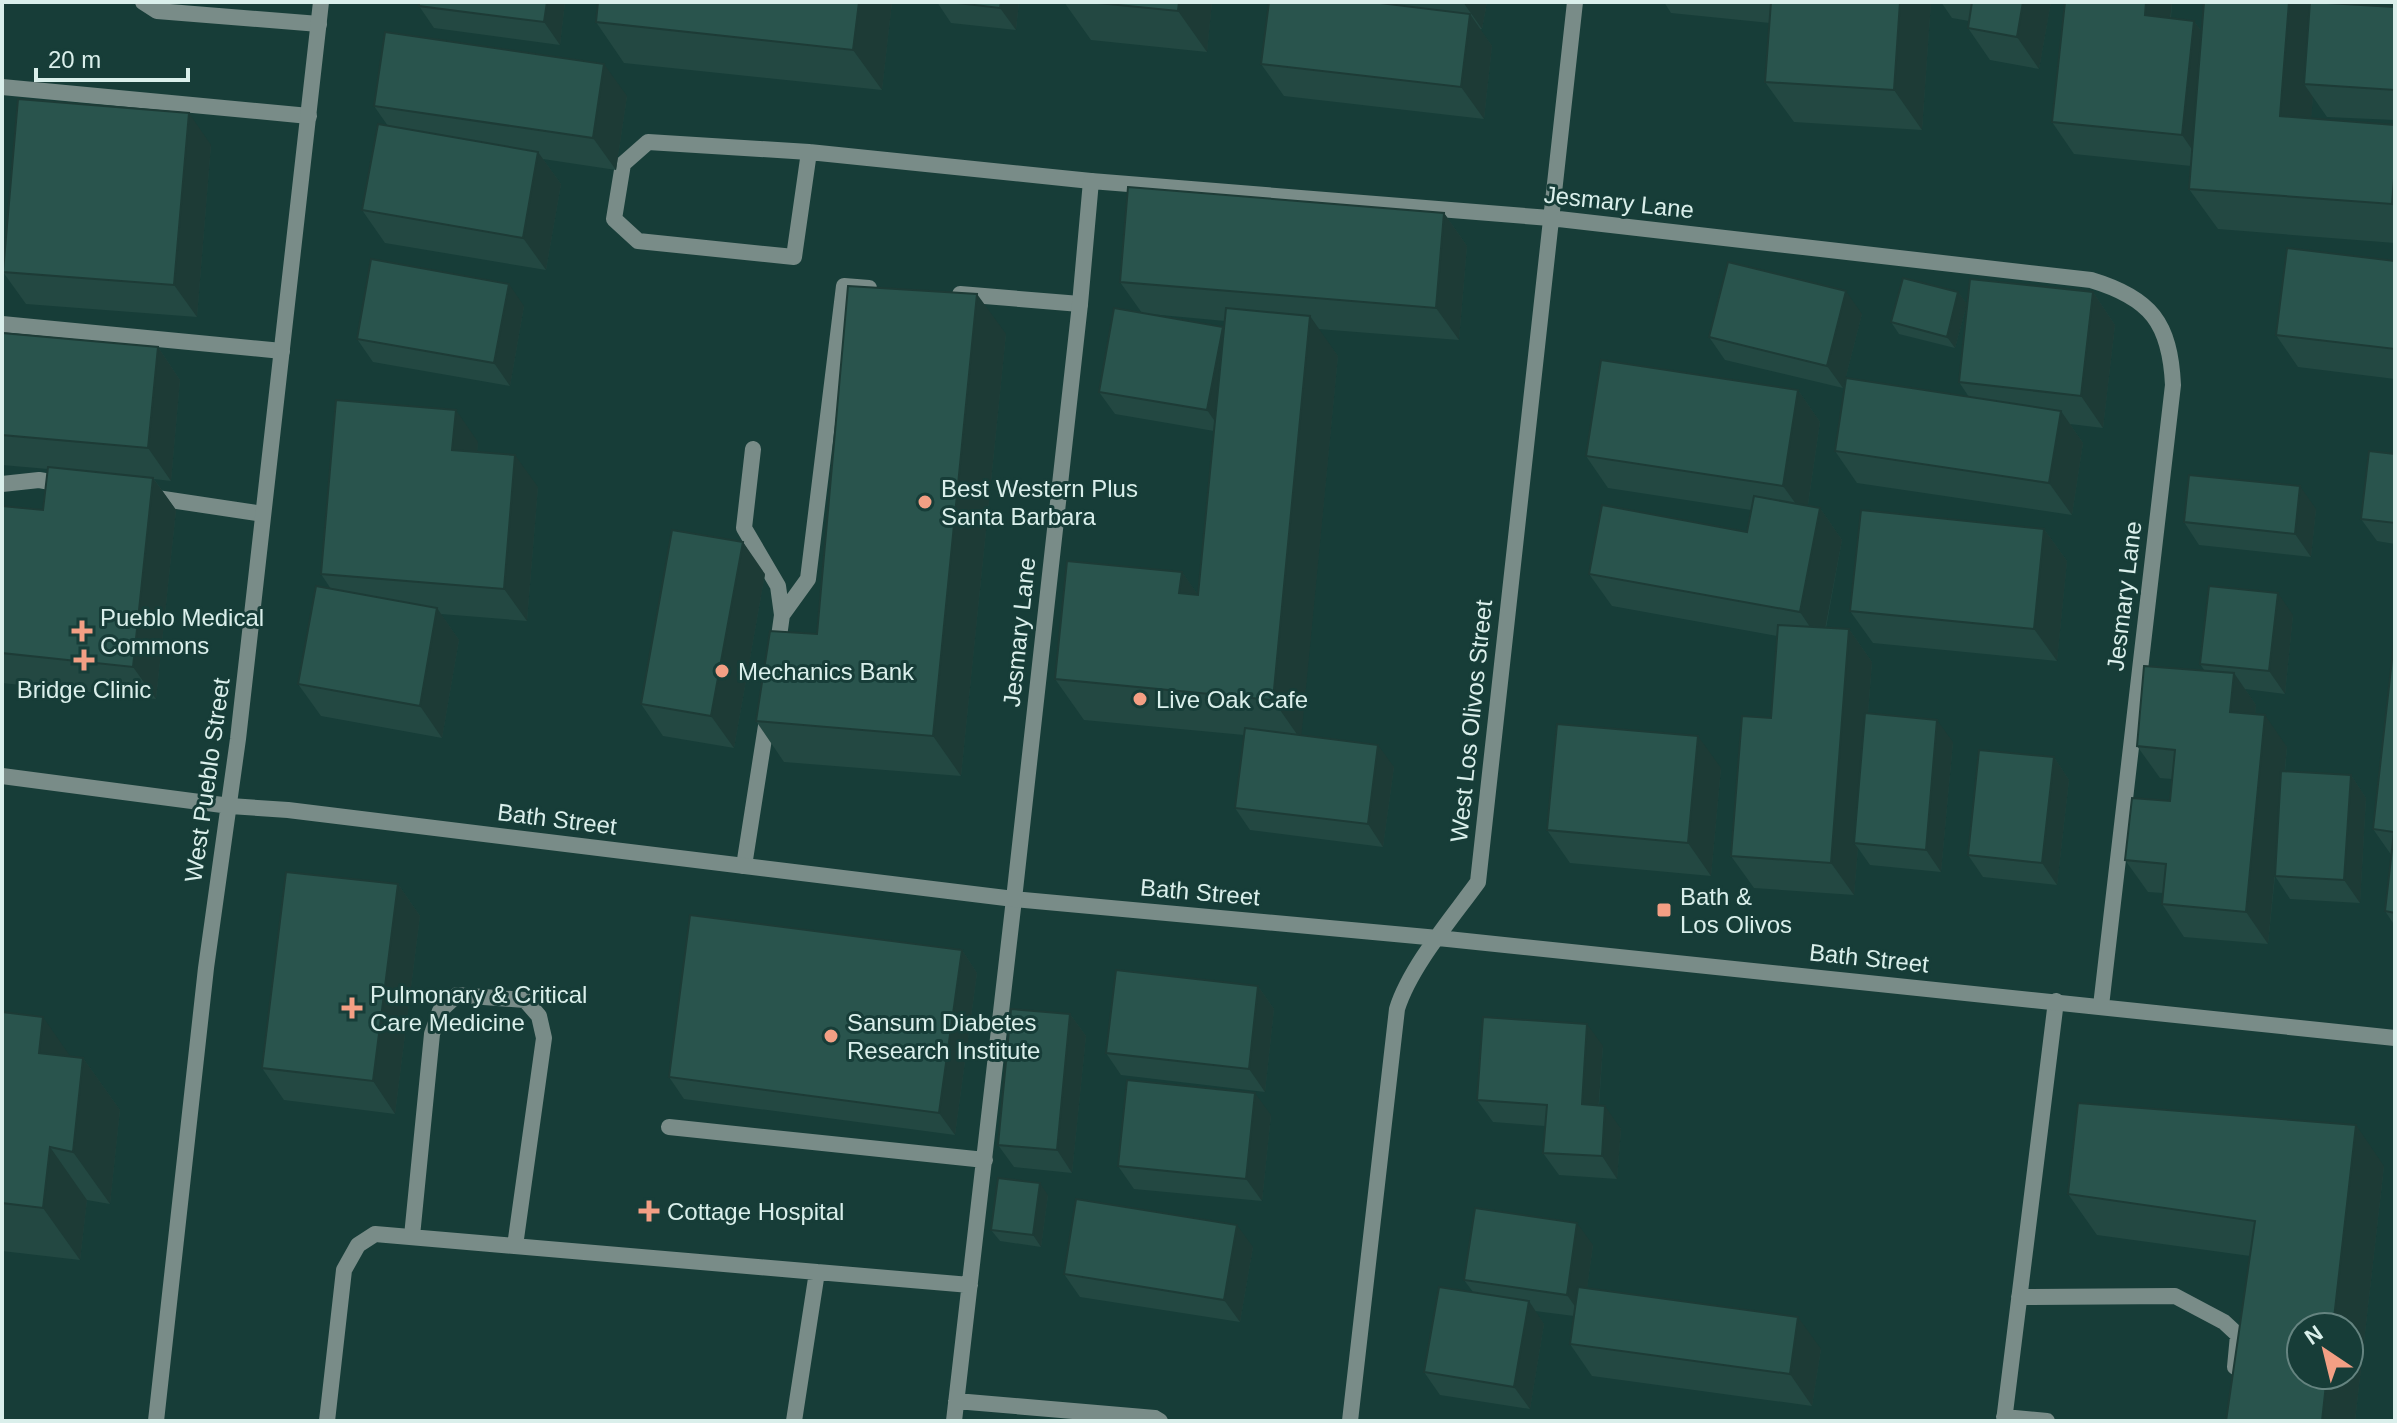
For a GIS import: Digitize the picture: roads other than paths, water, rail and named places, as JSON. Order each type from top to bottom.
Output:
[{"type":"street","points":[[143,2],[157,11],[319,24]]},
{"type":"street","name":"West Pueblo Street","points":[[156,1421],[206,968],[230,806],[321,2]]},
{"type":"street","name":"West Los Olivos Street","points":[[1350,1421],[1397,1009],[1401,995],[1478,882],[1575,2]]},
{"type":"street","points":[[2,87],[309,116]]},
{"type":"street","points":[[809,152],[794,257],[638,241],[614,219],[623,164],[648,142],[809,152],[1091,181]]},
{"type":"street","name":"Jesmary Lane","points":[[954,1421],[1080,304],[1091,181],[1550,218],[2091,280],[2119,289],[2144,305],[2162,327],[2172,355],[2173,385],[2101,1006]]},
{"type":"street","points":[[782,615],[808,579],[844,286],[891,289]]},
{"type":"street","points":[[939,293],[1080,304]]},
{"type":"street","points":[[2,324],[282,351]]},
{"type":"street","points":[[753,449],[744,528],[778,586],[782,615],[775,661]]},
{"type":"street","points":[[2,484],[39,480],[86,487]]},
{"type":"street","points":[[134,494],[263,514]]},
{"type":"street","points":[[744,866],[771,692]]},
{"type":"street","name":"Bath Street","points":[[2,776],[1014,899],[1438,938],[2395,1038]]},
{"type":"street","points":[[412,1236],[432,1034],[440,1011],[457,995],[525,1000],[539,1016],[544,1038],[515,1246]]},
{"type":"street","points":[[2047,1421],[2004,1419],[2056,1001]]},
{"type":"street","points":[[669,1127],[985,1160]]},
{"type":"street","points":[[327,1421],[344,1270],[358,1245],[375,1234],[970,1285]]},
{"type":"street","points":[[794,1421],[817,1272]]},
{"type":"street","points":[[2019,1297],[2175,1296],[2224,1322],[2238,1335],[2233,1378]]},
{"type":"street","points":[[956,1401],[1097,1412],[1160,1421]]},
{"type":"place","name":"Best Western Plus Santa Barbara","points":[[925,502]]},
{"type":"place","name":"Pueblo Medical Commons","points":[[82,631]]},
{"type":"place","name":"Bridge Clinic","points":[[84,660]]},
{"type":"place","name":"Mechanics Bank","points":[[722,671]]},
{"type":"place","name":"Live Oak Cafe","points":[[1140,699]]},
{"type":"place","name":"Bath & Los Olivos","points":[[1664,910]]},
{"type":"place","name":"Pulmonary & Critical Care Medicine","points":[[352,1008]]},
{"type":"place","name":"Sansum Diabetes Research Institute","points":[[831,1036]]},
{"type":"place","name":"Cottage Hospital","points":[[649,1211]]}]
